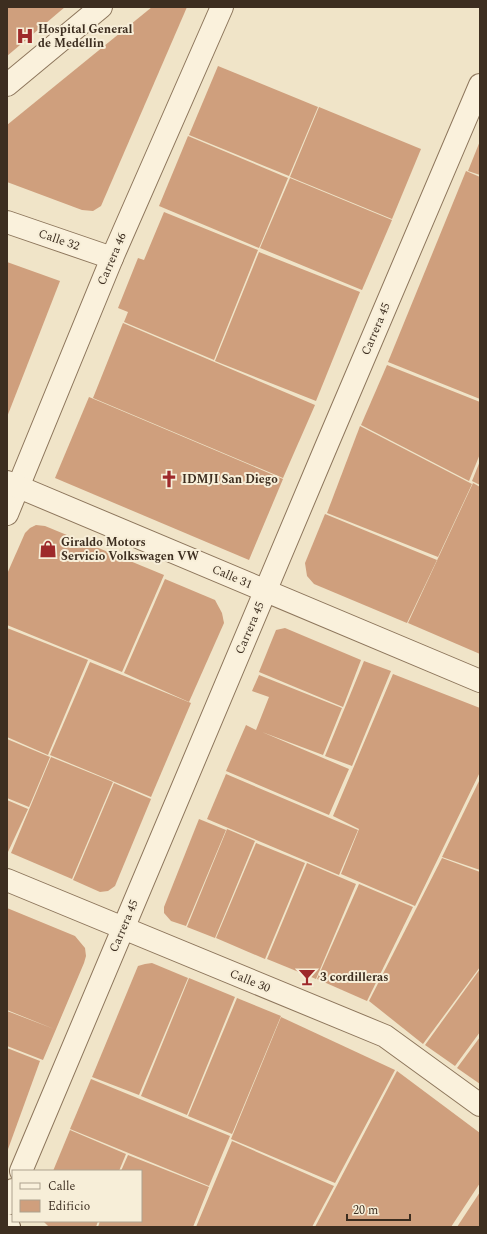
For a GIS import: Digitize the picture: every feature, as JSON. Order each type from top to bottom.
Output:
[{"type":"street","points":[[7,85],[101,7]]},
{"type":"street","name":"Carrera 46","points":[[7,514],[13,484],[222,7]]},
{"type":"street","name":"Carrera 45","points":[[21,1170],[480,84]]},
{"type":"street","name":"Calle 32","points":[[7,222],[112,258]]},
{"type":"street","name":"Calle 31","points":[[13,484],[480,681]]},
{"type":"street","name":"Calle 30","points":[[7,880],[385,1036],[480,1105]]},
{"type":"street","points":[[7,1204],[12,1192]]},
{"type":"building","name":"Hospital General de Medellin","points":[[7,7],[65,7],[7,56]]},
{"type":"building","points":[[152,7],[187,7],[101,206],[93,211],[82,210],[7,182],[7,125]]},
{"type":"building","points":[[218,66],[318,107],[289,176],[189,135]]},
{"type":"building","points":[[319,107],[421,149],[392,219],[290,177]]},
{"type":"building","points":[[188,136],[288,178],[259,248],[159,206]]},
{"type":"building","points":[[480,141],[480,175],[468,171]]},
{"type":"building","points":[[466,171],[480,177],[480,399],[388,362]]},
{"type":"building","points":[[290,178],[392,220],[362,290],[260,248]]},
{"type":"building","points":[[164,212],[258,250],[214,360],[124,322],[128,312],[118,308],[138,258],[144,260]]},
{"type":"building","points":[[259,252],[360,292],[316,401],[215,361]]},
{"type":"building","points":[[7,262],[60,281],[7,417]]},
{"type":"building","points":[[123,323],[315,405],[283,478],[93,398]]},
{"type":"building","points":[[387,365],[480,402],[480,454],[469,481],[361,425]]},
{"type":"building","name":"IDMJI San Diego","points":[[89,397],[283,479],[249,560],[55,478]]},
{"type":"building","points":[[360,426],[472,484],[438,557],[327,513]]},
{"type":"building","points":[[480,461],[480,485],[472,481]]},
{"type":"building","points":[[473,483],[480,487],[480,654],[408,623]]},
{"type":"building","points":[[325,514],[437,560],[407,623],[314,584],[307,576],[305,563]]},
{"type":"building","points":[[36,525],[45,526],[164,575],[122,672],[7,625],[7,574],[25,533]]},
{"type":"building","points":[[165,579],[215,600],[222,613],[224,623],[189,702],[124,673]]},
{"type":"building","points":[[7,628],[88,660],[48,755],[7,737]]},
{"type":"building","points":[[285,628],[361,660],[343,707],[259,672],[276,630]]},
{"type":"building","points":[[364,661],[391,671],[352,766],[325,756]]},
{"type":"building","points":[[90,662],[191,703],[151,797],[50,755]]},
{"type":"building","points":[[393,674],[480,708],[480,772],[415,906],[341,874],[359,829],[333,816]]},
{"type":"building","points":[[259,675],[342,708],[323,755],[262,732],[349,769],[329,815],[226,771],[246,725],[256,730],[269,697],[252,691]]},
{"type":"building","points":[[7,739],[50,757],[29,807],[7,798]]},
{"type":"building","points":[[51,757],[113,782],[72,879],[11,853]]},
{"type":"building","points":[[226,774],[358,830],[339,875],[207,819]]},
{"type":"building","points":[[480,779],[480,870],[442,857]]},
{"type":"building","points":[[114,783],[151,799],[115,886],[108,891],[100,892],[73,880]]},
{"type":"building","points":[[7,800],[28,809],[8,852],[7,851]]},
{"type":"building","points":[[199,819],[226,830],[186,926],[171,921],[164,913],[164,907]]},
{"type":"building","points":[[227,829],[255,841],[215,938],[187,927]]},
{"type":"building","points":[[256,843],[305,863],[265,959],[216,938]]},
{"type":"building","points":[[442,858],[480,872],[480,967],[423,1044],[369,1001]]},
{"type":"building","points":[[307,863],[356,884],[316,979],[267,959]]},
{"type":"building","points":[[359,884],[413,907],[367,1001],[317,979]]},
{"type":"building","points":[[7,908],[75,936],[85,948],[86,956],[84,963],[43,1060],[7,1046],[7,1011],[54,1029],[7,1010]]},
{"type":"building","points":[[152,963],[188,978],[139,1095],[92,1077],[138,966]]},
{"type":"building","points":[[480,969],[480,1032],[455,1066],[425,1045]]},
{"type":"building","points":[[189,978],[235,997],[187,1115],[141,1096]]},
{"type":"building","points":[[237,998],[281,1016],[232,1134],[188,1116]]},
{"type":"building","points":[[281,1017],[395,1070],[335,1183],[231,1139]]},
{"type":"building","points":[[480,1037],[480,1084],[457,1068]]},
{"type":"building","points":[[7,1048],[40,1061],[7,1152]]},
{"type":"building","points":[[397,1071],[480,1133],[480,1183],[451,1227],[315,1227]]},
{"type":"building","points":[[91,1079],[230,1136],[209,1186],[70,1129]]},
{"type":"building","points":[[70,1130],[126,1154],[119,1170],[53,1170]]},
{"type":"building","points":[[232,1141],[334,1186],[312,1227],[196,1227]]},
{"type":"building","points":[[128,1155],[209,1187],[193,1227],[98,1227],[100,1222],[142,1222],[142,1170],[121,1170]]},
{"type":"building","points":[[480,1192],[480,1227],[457,1227]]},
{"type":"building","points":[[44,1222],[98,1222],[96,1227],[49,1227]]},
{"type":"place","name":"Hospital General de Medellin","points":[[25,36]]},
{"type":"place","name":"IDMJI San Diego","points":[[169,479]]},
{"type":"place","name":"Giraldo Motors Servicio Volkswagen VW","points":[[48,549]]},
{"type":"place","name":"3 cordilleras","points":[[307,977]]}]
